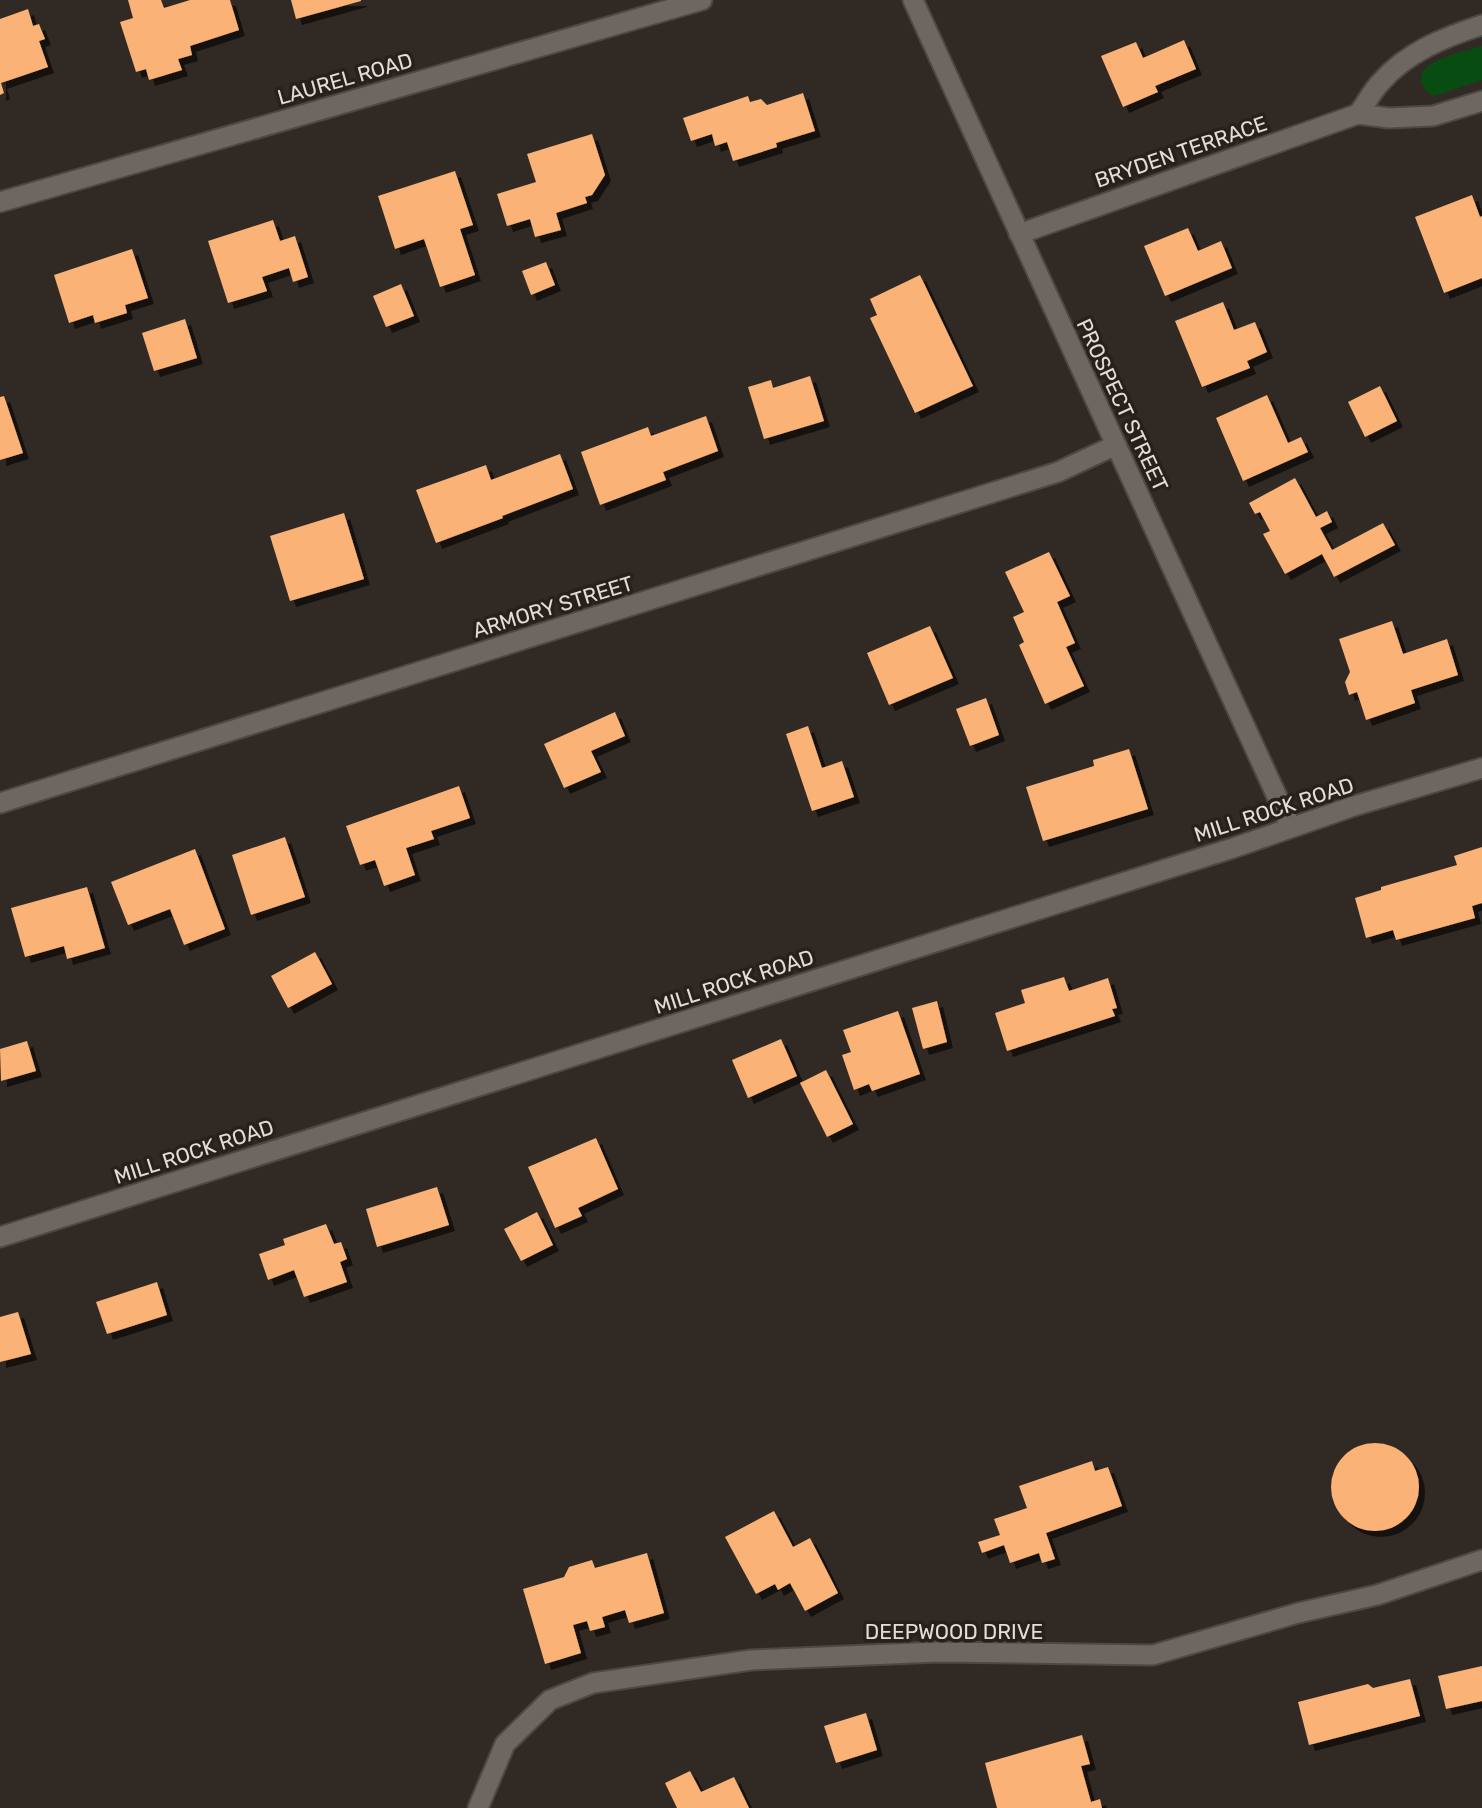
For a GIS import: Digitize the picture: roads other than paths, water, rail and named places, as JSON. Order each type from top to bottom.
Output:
[{"type":"street","name":"LAUREL ROAD","points":[[0,202],[702,0]]},
{"type":"street","name":"PROSPECT STREET","points":[[913,0],[1292,827]]},
{"type":"street","points":[[1359,114],[1380,82],[1408,57],[1455,33],[1482,25]]},
{"type":"street","name":"BRYDEN TERRACE","points":[[1019,234],[1359,114],[1389,118],[1433,116],[1482,102]]},
{"type":"street","name":"ARMORY STREET","points":[[0,803],[1058,472],[1116,445]]},
{"type":"street","name":"MILL ROCK ROAD","points":[[0,1237],[1482,768]]},
{"type":"street","name":"DEEPWOOD DRIVE","points":[[478,1808],[505,1744],[550,1700],[593,1682],[751,1660],[938,1652],[1153,1655],[1298,1613],[1377,1595],[1482,1560]]}]
